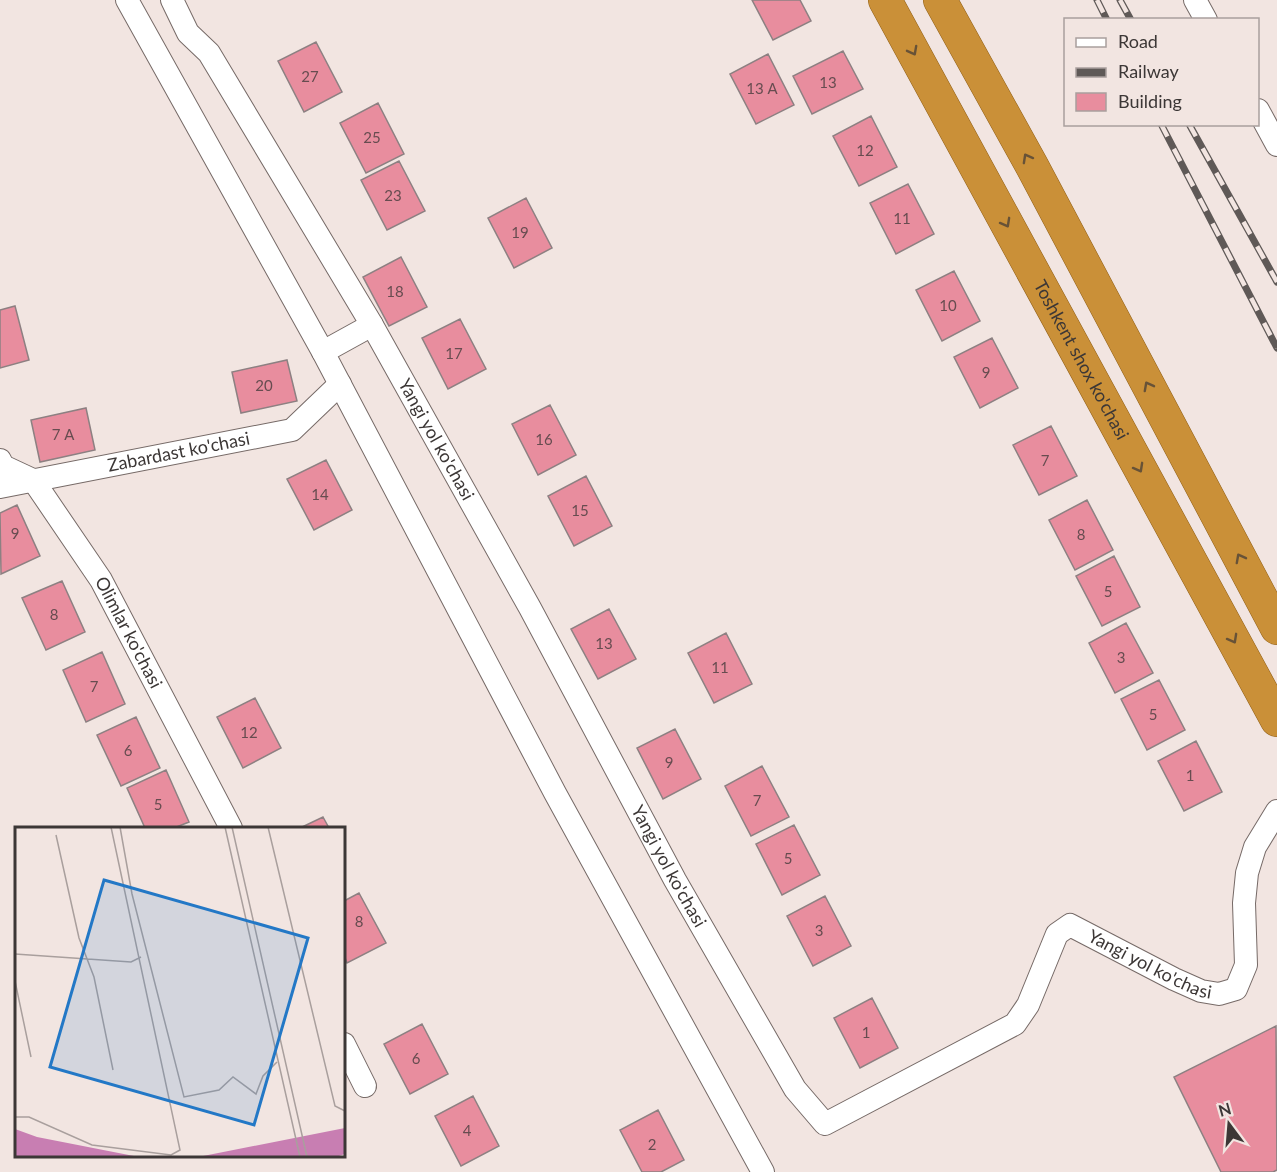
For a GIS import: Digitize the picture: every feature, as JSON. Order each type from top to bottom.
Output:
[{"type":"highway","name":"Toshkent shox ko'chasi","points":[[885,0],[1277,720]]},
{"type":"highway","points":[[940,0],[1038,177],[1277,628]]},
{"type":"street","points":[[128,0],[323,352],[555,793],[763,1172]]},
{"type":"street","name":"Yangi yol ko'chasi","points":[[172,0],[188,33],[209,53],[372,325],[530,608],[675,880],[795,1089],[825,1124],[1015,1024],[1028,1005],[1057,934],[1070,925],[1201,991],[1219,994],[1236,989],[1246,965],[1244,903],[1246,873],[1255,847],[1277,811]]},
{"type":"street","points":[[1195,0],[1205,18]]},
{"type":"street","points":[[1259,114],[1277,145]]},
{"type":"street","points":[[323,352],[372,325]]},
{"type":"street","name":"Zabardast ko'chasi","points":[[0,488],[292,430],[340,384]]},
{"type":"street","points":[[0,460],[3,466],[33,480]]},
{"type":"street","name":"Olimlar ko'chasi","points":[[33,480],[102,580],[230,827]]},
{"type":"street","points":[[345,1046],[365,1086]]},
{"type":"building","points":[[752,0],[800,0],[811,21],[773,40]]},
{"type":"building","points":[[316,42],[342,92],[304,112],[278,61]]},
{"type":"building","points":[[843,51],[863,89],[812,114],[793,76]]},
{"type":"building","points":[[768,54],[794,105],[756,124],[730,74]]},
{"type":"building","points":[[378,103],[404,154],[366,173],[340,123]]},
{"type":"building","points":[[871,116],[897,167],[859,186],[833,136]]},
{"type":"building","points":[[399,161],[425,211],[387,230],[361,180]]},
{"type":"building","points":[[908,184],[934,234],[896,254],[870,203]]},
{"type":"building","points":[[526,198],[552,248],[514,268],[488,218]]},
{"type":"building","points":[[401,257],[427,307],[389,326],[363,277]]},
{"type":"building","points":[[954,271],[980,321],[942,341],[916,290]]},
{"type":"building","points":[[15,306],[29,360],[0,368],[0,310]]},
{"type":"building","points":[[460,319],[486,369],[448,389],[422,338]]},
{"type":"building","points":[[992,338],[1018,388],[980,408],[954,357]]},
{"type":"building","points":[[287,360],[297,401],[241,413],[232,372]]},
{"type":"building","points":[[550,405],[576,455],[538,475],[512,424]]},
{"type":"building","points":[[86,408],[95,450],[40,462],[31,420]]},
{"type":"building","points":[[1051,426],[1077,476],[1039,495],[1013,445]]},
{"type":"building","points":[[326,460],[352,510],[314,530],[287,479]]},
{"type":"building","points":[[586,476],[612,526],[574,546],[548,496]]},
{"type":"building","points":[[1087,500],[1113,550],[1075,570],[1049,520]]},
{"type":"building","points":[[17,505],[40,556],[1,574],[0,513]]},
{"type":"building","points":[[1114,556],[1140,607],[1102,626],[1076,576]]},
{"type":"building","points":[[62,581],[85,632],[46,650],[22,598]]},
{"type":"building","points":[[609,609],[636,659],[598,679],[571,629]]},
{"type":"building","points":[[1126,623],[1153,673],[1115,693],[1089,643]]},
{"type":"building","points":[[726,633],[752,684],[714,703],[688,653]]},
{"type":"building","points":[[102,652],[125,704],[86,722],[63,670]]},
{"type":"building","points":[[1159,680],[1185,730],[1147,750],[1121,699]]},
{"type":"building","points":[[255,698],[281,748],[243,768],[217,717]]},
{"type":"building","points":[[136,717],[160,768],[121,786],[97,735]]},
{"type":"building","points":[[675,729],[701,779],[663,799],[637,748]]},
{"type":"building","points":[[1196,741],[1222,792],[1184,811],[1158,761]]},
{"type":"building","points":[[762,766],[789,817],[751,836],[725,786]]},
{"type":"building","points":[[166,770],[189,822],[176,827],[145,827],[127,788]]},
{"type":"building","points":[[323,817],[328,827],[302,827]]},
{"type":"building","points":[[794,825],[820,875],[782,895],[756,844]]},
{"type":"building","points":[[359,893],[386,943],[347,963],[345,958],[345,900]]},
{"type":"building","points":[[825,896],[851,946],[813,966],[787,916]]},
{"type":"building","points":[[872,998],[898,1048],[860,1068],[834,1018]]},
{"type":"building","points":[[422,1024],[448,1074],[410,1094],[384,1044]]},
{"type":"building","points":[[1276,1026],[1277,1170],[1273,1172],[1221,1172],[1174,1077]]},
{"type":"building","points":[[473,1096],[499,1146],[461,1166],[435,1116]]},
{"type":"building","points":[[658,1110],[684,1160],[661,1172],[642,1172],[620,1130]]},
{"type":"railway","points":[[1097,0],[1106,18]]},
{"type":"railway","points":[[1120,0],[1130,18]]},
{"type":"railway","points":[[1162,126],[1277,348]]},
{"type":"railway","points":[[1190,126],[1277,282]]}]
